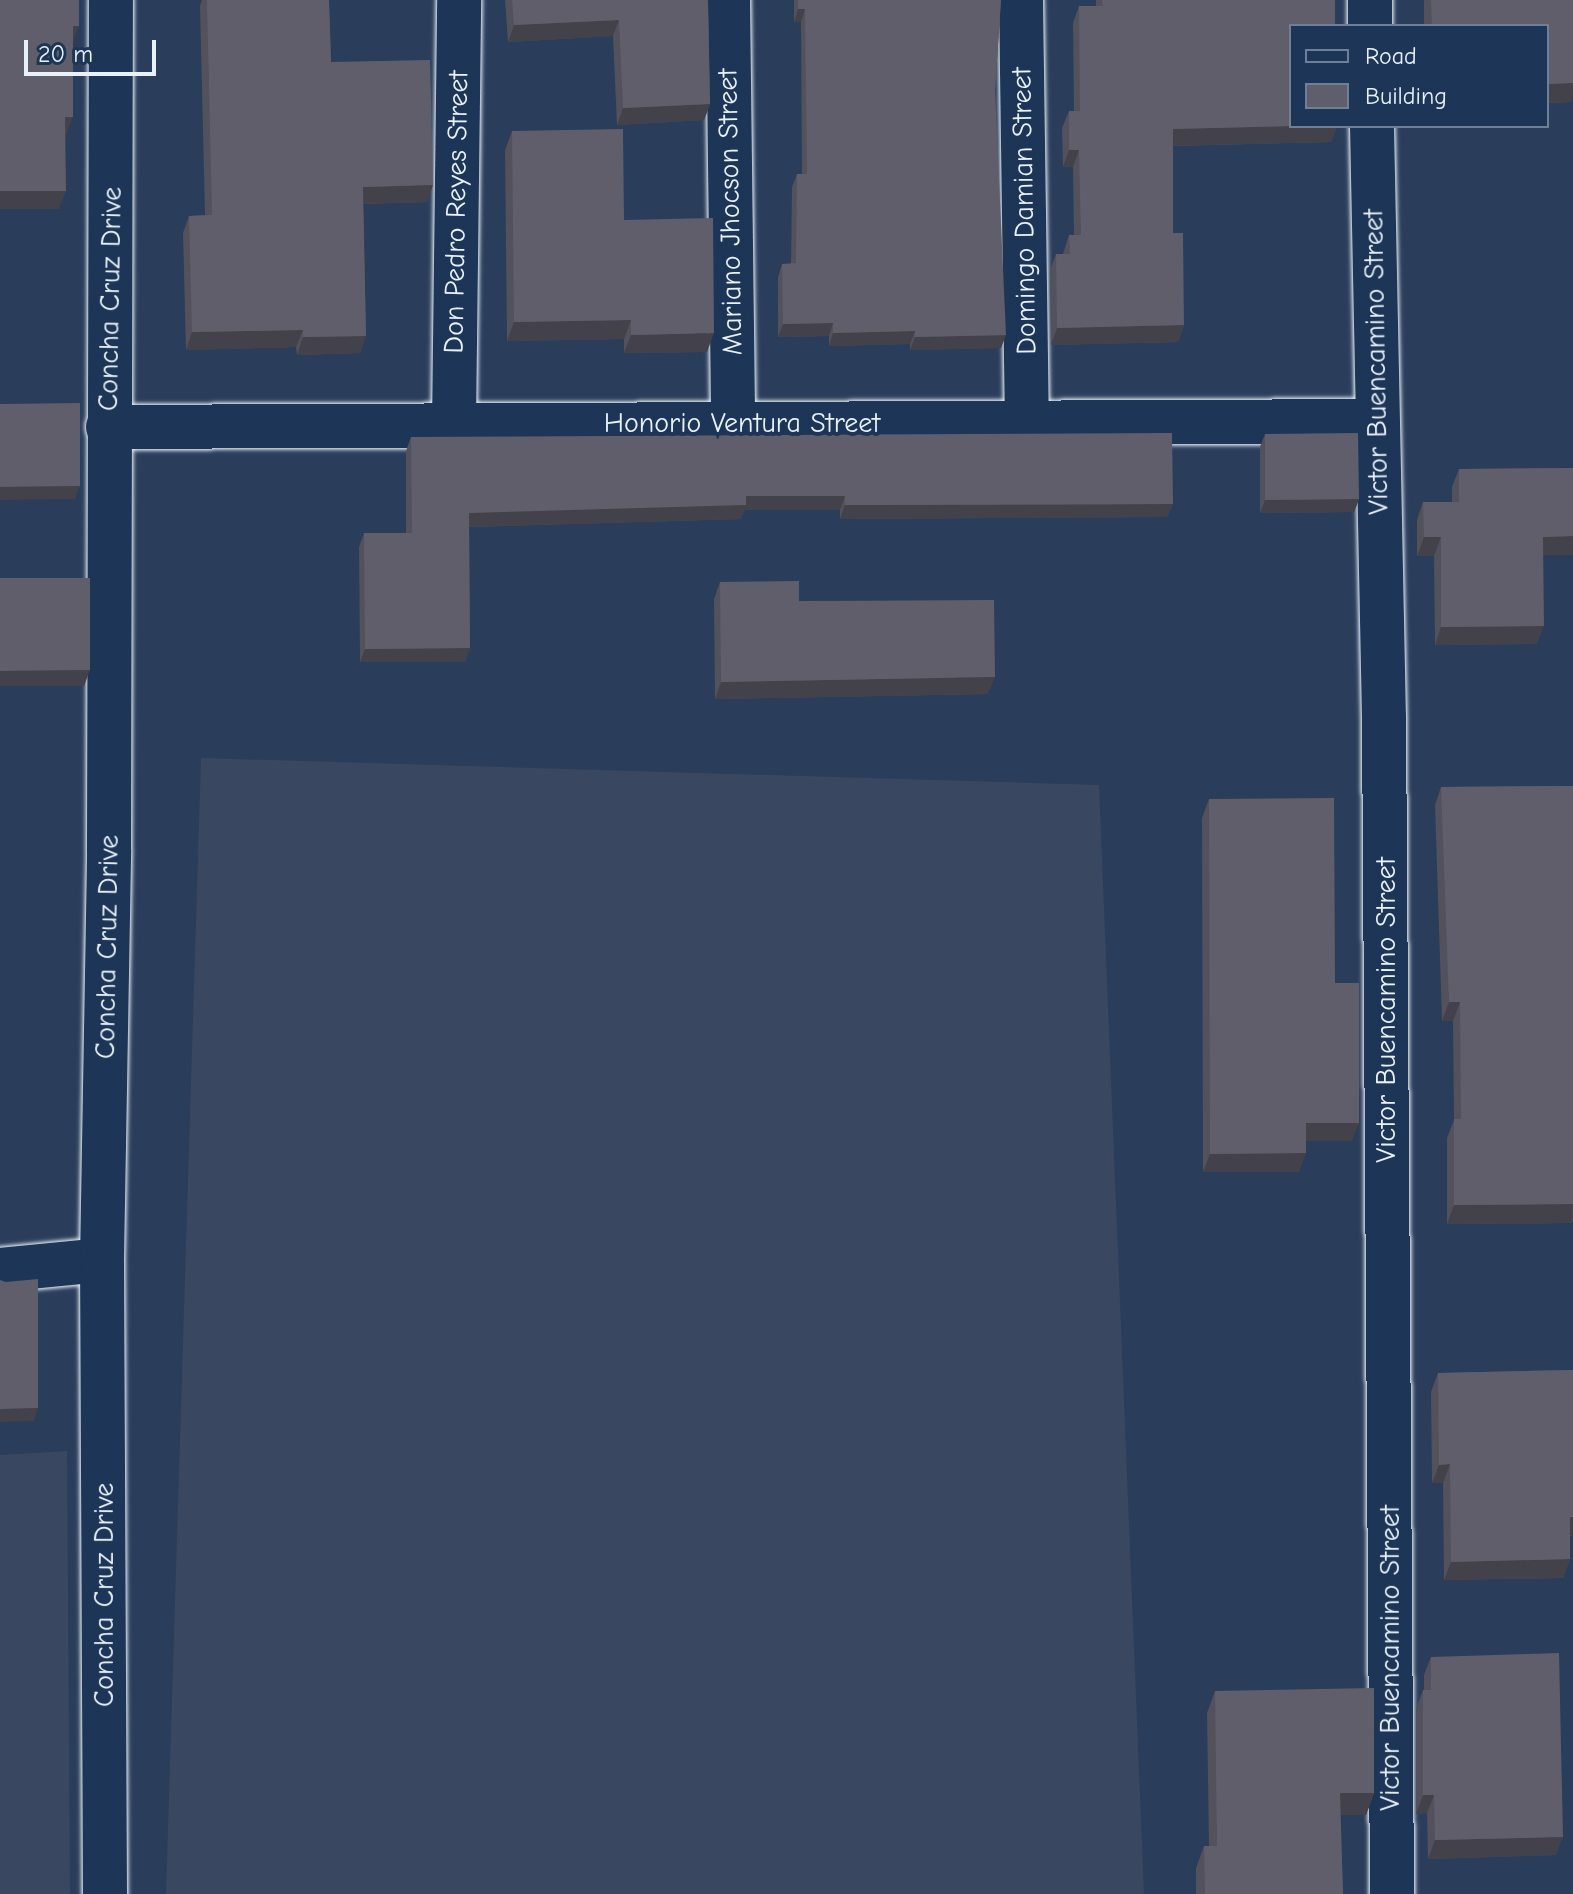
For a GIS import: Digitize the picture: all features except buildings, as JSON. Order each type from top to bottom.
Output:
[{"type":"street","name":"Concha Cruz Drive","points":[[105,1894],[102,1260],[111,0]]},
{"type":"street","name":"Don Pedro Reyes Street","points":[[454,425],[459,0]]},
{"type":"street","name":"Mariano Jhocson Street","points":[[728,0],[733,424]]},
{"type":"street","name":"Domingo Damian Street","points":[[1021,0],[1027,421]]},
{"type":"street","points":[[1370,0],[1370,24]]},
{"type":"street","name":"Victor Buencamino Street","points":[[1372,128],[1384,703],[1392,1894]]},
{"type":"street","name":"Honorio Ventura Street","points":[[108,427],[1376,421]]},
{"type":"street","points":[[0,1270],[102,1260]]},
{"type":"shaded area","points":[[201,758],[1099,785],[1144,1894],[166,1894]]},
{"type":"shaded area","points":[[67,1451],[70,1894],[0,1894],[0,1455]]}]
